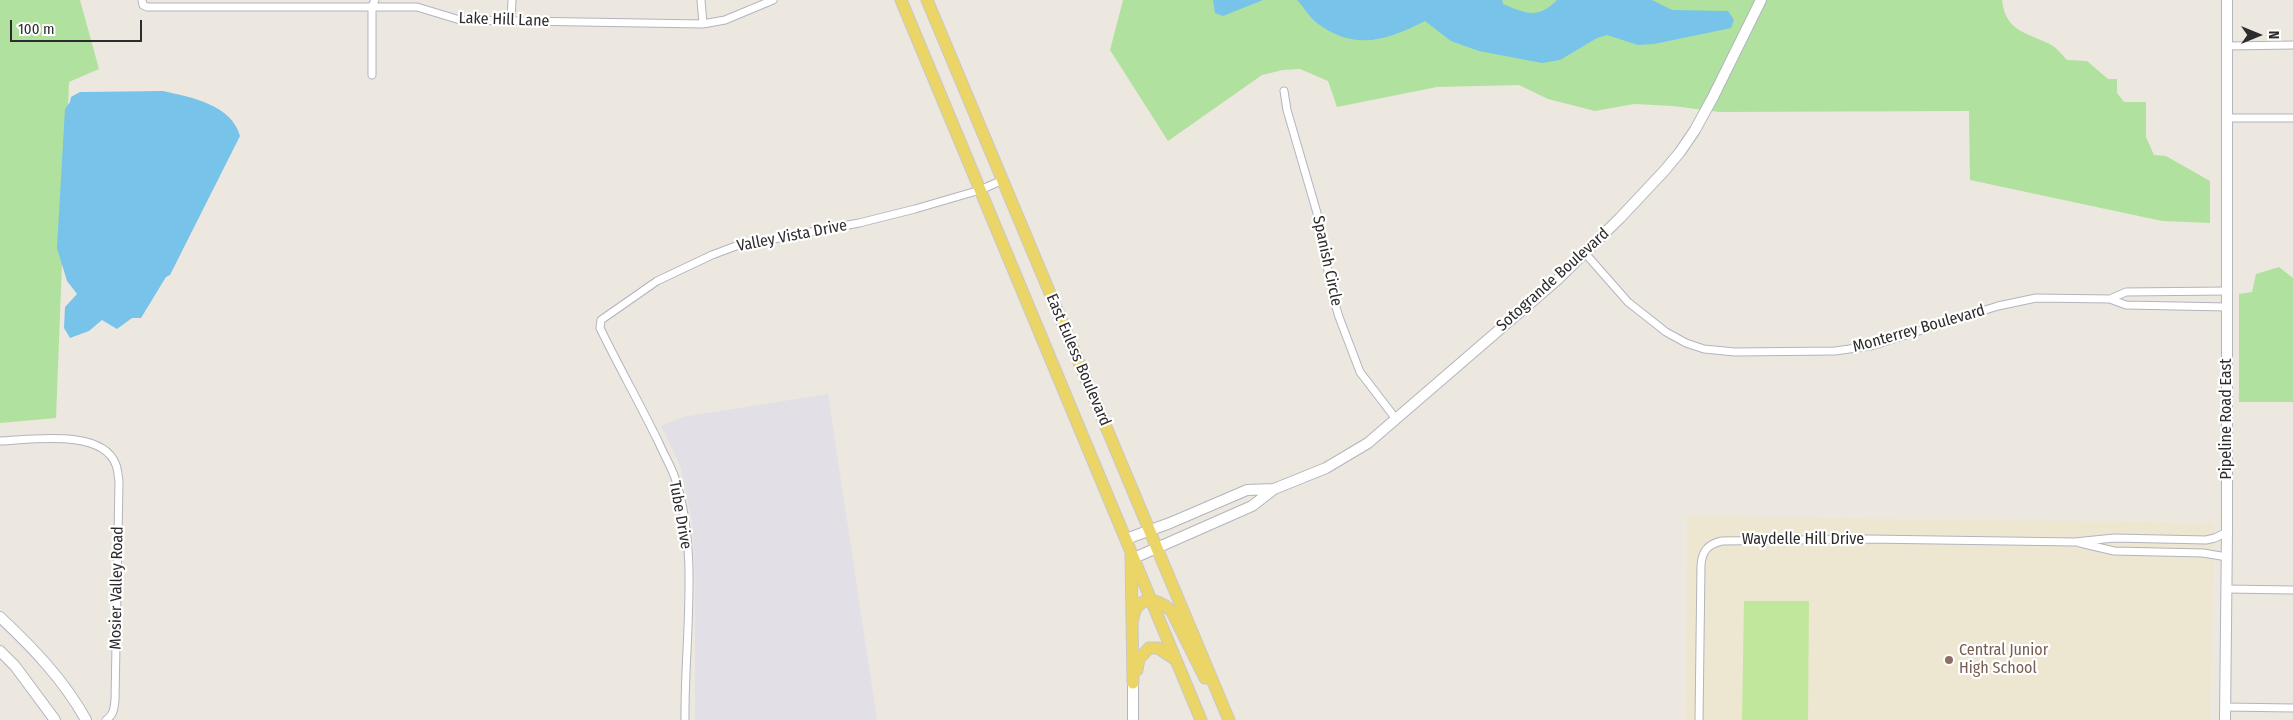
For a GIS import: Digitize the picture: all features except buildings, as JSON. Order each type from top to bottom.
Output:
[{"type":"main road","name":"East Euless Boulevard","points":[[901,0],[1201,720]]},
{"type":"main road","name":"East Euless Boulevard","points":[[928,0],[1228,720]]},
{"type":"main road","points":[[1130,549],[1133,683]]},
{"type":"main road","points":[[1132,623],[1137,608],[1152,600],[1165,604],[1172,612],[1200,670],[1219,698]]},
{"type":"main road","points":[[1133,683],[1139,660],[1149,648],[1158,648],[1176,661]]},
{"type":"street","points":[[511,21],[512,0]]},
{"type":"street","points":[[701,0],[703,24]]},
{"type":"street","name":"Lake Hill Lane","points":[[143,3],[147,7],[249,3],[374,3],[418,7],[460,20],[703,24],[725,20],[773,0]]},
{"type":"street","name":"Sotogrande Boulevard","points":[[1130,549],[1157,548],[1252,506],[1274,489],[1326,468],[1368,443],[1556,280],[1625,213],[1675,158],[1695,130],[1761,0]]},
{"type":"street","name":"Pipeline Road East","points":[[2225,720],[2227,557],[2227,0]]},
{"type":"street","points":[[372,76],[374,3]]},
{"type":"street","points":[[2227,46],[2293,45]]},
{"type":"street","name":"Spanish Circle","points":[[1284,91],[1287,110],[1317,213],[1333,298],[1339,317],[1360,372],[1396,419]]},
{"type":"street","points":[[2227,118],[2293,118]]},
{"type":"street","name":"Valley Vista Drive","points":[[600,328],[601,320],[657,281],[736,246],[859,223],[980,190],[1003,180]]},
{"type":"street","name":"Monterrey Boulevard","points":[[1584,252],[1628,302],[1666,332],[1686,343],[1720,351],[1768,353],[1835,352],[1871,346],[1998,306],[2036,298],[2110,299],[2126,305],[2227,307]]},
{"type":"street","name":"Monterrey Boulevard","points":[[2110,299],[2126,292],[2227,291]]},
{"type":"street","name":"Tube Drive","points":[[600,328],[642,408],[674,477],[680,495],[688,570],[685,720]]},
{"type":"street","name":"Mosier Valley Road","points":[[0,441],[71,439],[86,441],[95,444],[110,456],[116,464],[119,490],[115,700],[111,717],[106,720]]},
{"type":"street","name":"Sotogrande Boulevard","points":[[1130,549],[1150,531],[1247,490],[1274,489]]},
{"type":"street","name":"Waydelle Hill Drive","points":[[1699,720],[1701,564],[1705,549],[1714,542],[1858,540],[2075,542],[2114,538],[2206,540],[2227,532]]},
{"type":"street","name":"Waydelle Hill Drive","points":[[2075,542],[2114,551],[2203,554],[2227,557]]},
{"type":"street","points":[[2226,589],[2293,590]]},
{"type":"street","points":[[0,617],[34,649],[60,681],[86,720]]},
{"type":"street","points":[[0,651],[15,666],[55,720]]},
{"type":"street","points":[[1133,683],[1134,720]]},
{"type":"street","points":[[2225,707],[2293,708]]},
{"type":"shaded area","points":[[828,394],[877,720],[695,720],[695,576],[692,521],[680,465],[661,426],[682,417]]},
{"type":"shaded area","name":"Central Junior High School","points":[[1687,516],[2214,523],[2210,720],[1686,720]]},
{"type":"green space","points":[[0,0],[80,0],[99,69],[69,82],[56,418],[0,423]]},
{"type":"green space","points":[[1123,0],[2002,0],[2008,20],[2014,26],[2053,46],[2067,60],[2087,61],[2108,79],[2117,79],[2117,93],[2124,102],[2146,102],[2146,137],[2154,155],[2166,156],[2210,181],[2210,223],[2162,221],[1970,180],[1969,111],[1719,112],[1673,106],[1634,104],[1595,111],[1548,99],[1519,85],[1437,87],[1337,107],[1328,81],[1300,69],[1283,70],[1262,75],[1168,141],[1110,50]]},
{"type":"green space","points":[[2279,267],[2293,278],[2293,402],[2239,402],[2239,294],[2252,292],[2256,274]]},
{"type":"green space","points":[[1744,601],[1809,601],[1808,720],[1742,720]]},
{"type":"water","points":[[1213,0],[1263,0],[1223,16],[1215,13]]},
{"type":"water","points":[[1297,0],[1502,0],[1503,4],[1531,13],[1544,10],[1557,0],[1652,0],[1672,10],[1728,11],[1734,20],[1731,28],[1654,44],[1638,45],[1607,35],[1597,38],[1560,60],[1542,63],[1479,51],[1451,41],[1425,21],[1397,34],[1383,38],[1357,40],[1344,37],[1331,32],[1317,23]]},
{"type":"water","points":[[163,91],[198,100],[220,110],[236,125],[240,136],[170,275],[166,277],[141,318],[132,318],[117,329],[102,320],[89,331],[70,338],[64,328],[65,307],[77,294],[67,281],[57,248],[65,109],[71,97],[80,92]]},
{"type":"place","name":"Central Junior High School","points":[[1949,660]]}]
